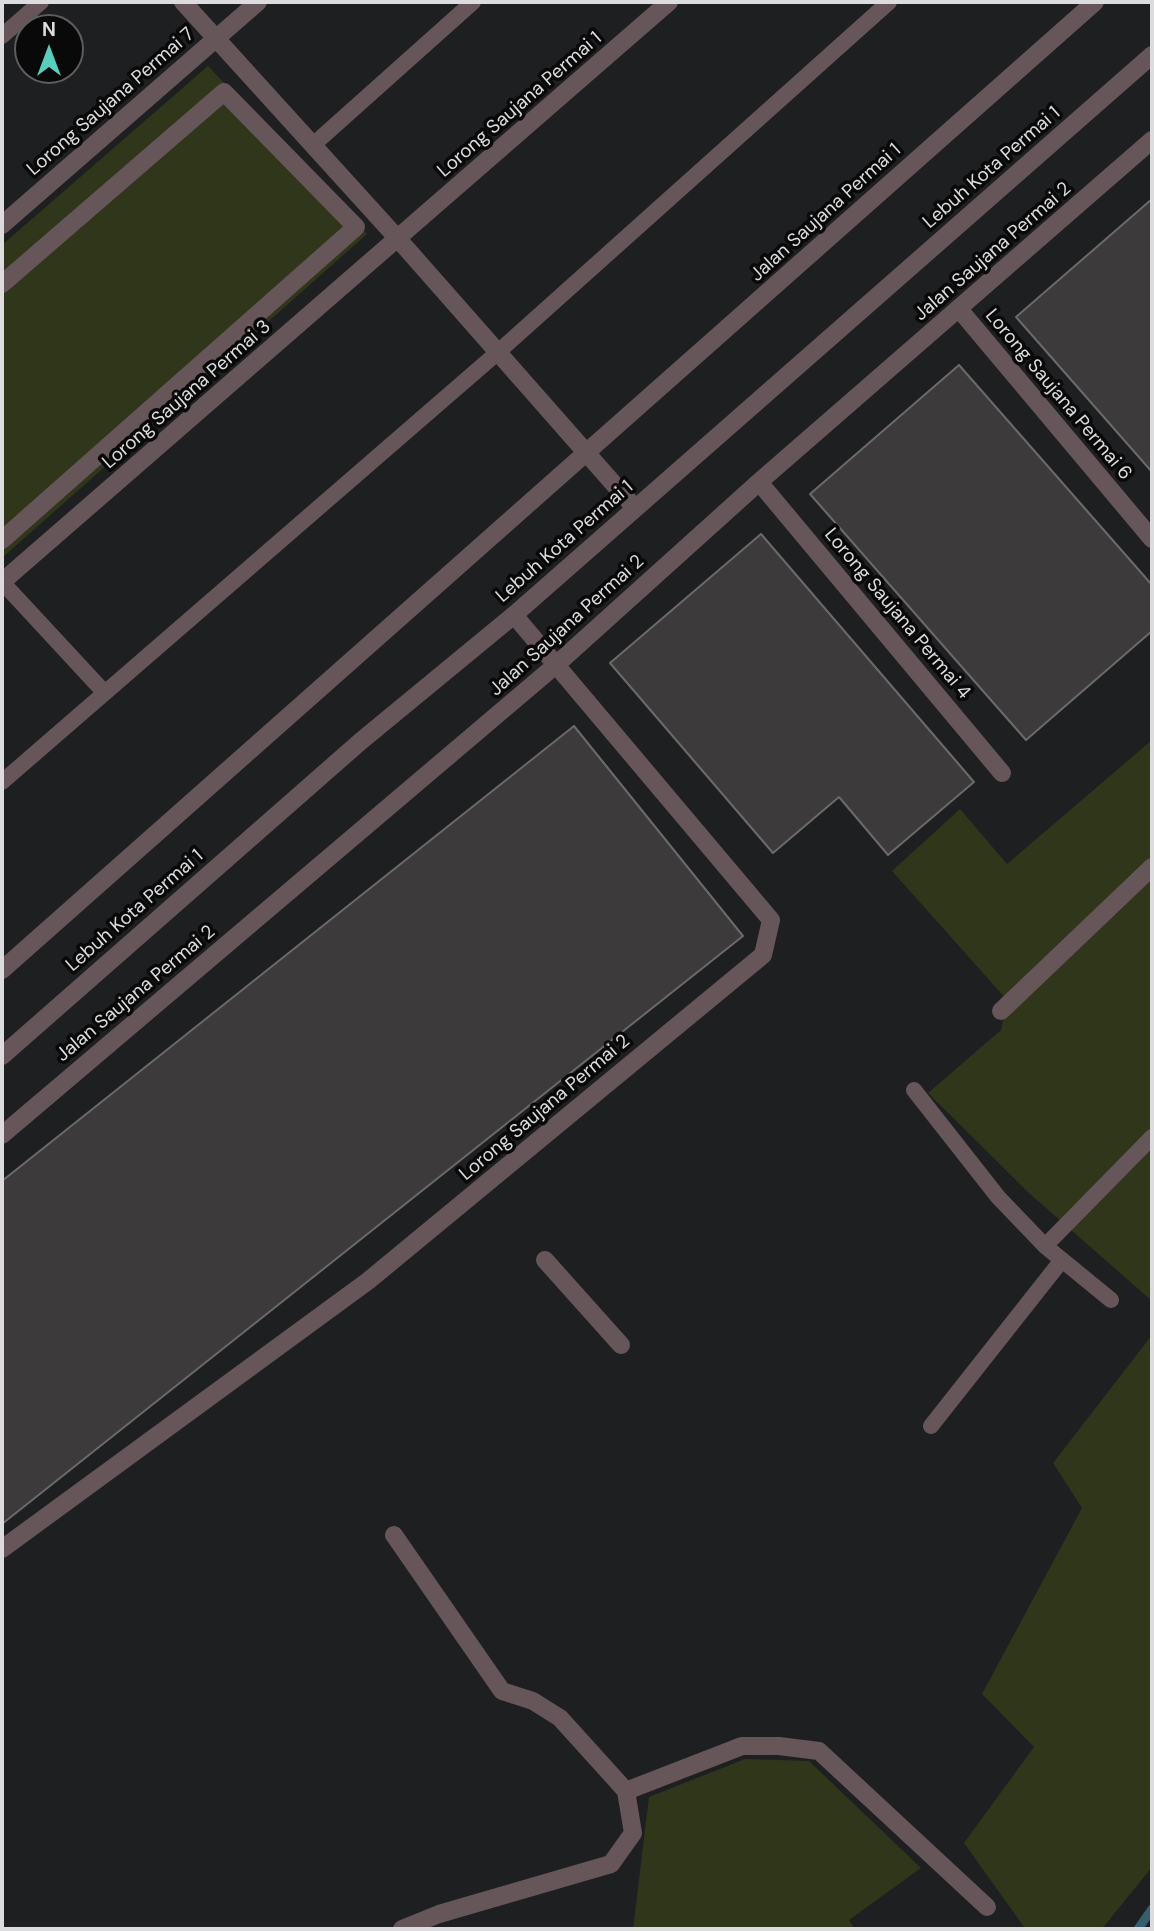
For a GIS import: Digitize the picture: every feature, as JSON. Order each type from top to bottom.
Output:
[{"type":"street","points":[[183,2],[399,240],[586,456],[635,508]]},
{"type":"street","name":"Lorong Saujana Permai 7","points":[[2,225],[258,2]]},
{"type":"street","name":"Lorong Saujana Permai 1","points":[[399,240],[669,2]]},
{"type":"street","name":"Jalan Saujana Permai 1","points":[[586,456],[1095,2]]},
{"type":"street","name":"Lebuh Kota Permai 1","points":[[2,1056],[361,741],[514,615],[1152,55]]},
{"type":"street","points":[[2,284],[224,92],[356,227],[2,540]]},
{"type":"street","name":"Jalan Saujana Permai 2","points":[[2,1135],[557,664],[759,482],[1152,140]]},
{"type":"street","name":"Lorong Saujana Permai 3","points":[[2,582],[399,240]]},
{"type":"street","name":"Lorong Saujana Permai 6","points":[[959,309],[1152,539]]},
{"type":"street","points":[[2,970],[586,456]]},
{"type":"street","name":"Lorong Saujana Permai 4","points":[[759,482],[1002,773]]},
{"type":"street","name":"Lorong Saujana Permai 2","points":[[2,1549],[368,1281],[763,955],[771,920],[514,615]]},
{"type":"street","points":[[1001,1011],[1152,867]]},
{"type":"street","points":[[545,1260],[621,1345]]},
{"type":"street","points":[[394,1535],[502,1691],[533,1701],[560,1718],[626,1791],[632,1833],[611,1864],[439,1914],[402,1929]]},
{"type":"street","points":[[626,1791],[742,1746],[779,1746],[819,1751],[987,1907]]},
{"type":"lane","points":[[2,36],[41,2]]},
{"type":"lane","points":[[313,145],[473,2]]},
{"type":"lane","points":[[2,782],[497,353],[889,2]]},
{"type":"lane","points":[[2,582],[104,692]]},
{"type":"lane","points":[[914,1090],[998,1197],[1045,1246],[1111,1300]]},
{"type":"lane","points":[[1045,1246],[1152,1138]]},
{"type":"lane","points":[[931,1426],[1062,1260]]},
{"type":"green space","points":[[208,66],[367,234],[2,558],[2,245]]},
{"type":"green space","points":[[1152,740],[1152,1301],[1030,1194],[928,1093],[1001,1030],[1007,1000],[892,871],[960,809],[1007,864]]},
{"type":"green space","points":[[1152,1335],[1152,1867],[1102,1929],[1021,1929],[1024,1927],[964,1843],[1034,1747],[982,1694],[1082,1508],[1053,1463]]},
{"type":"green space","points":[[745,1759],[809,1761],[921,1868],[849,1920],[855,1929],[633,1929],[649,1797]]},
{"type":"building","points":[[1152,199],[1152,472],[1016,317]]},
{"type":"building","points":[[959,365],[1152,585],[1152,631],[1026,740],[810,494]]},
{"type":"building","points":[[761,534],[974,782],[888,855],[839,797],[773,853],[610,663]]},
{"type":"building","points":[[574,726],[743,936],[2,1524],[2,1181]]},
{"type":"waterway","points":[[1138,1929],[1152,1909]]}]
